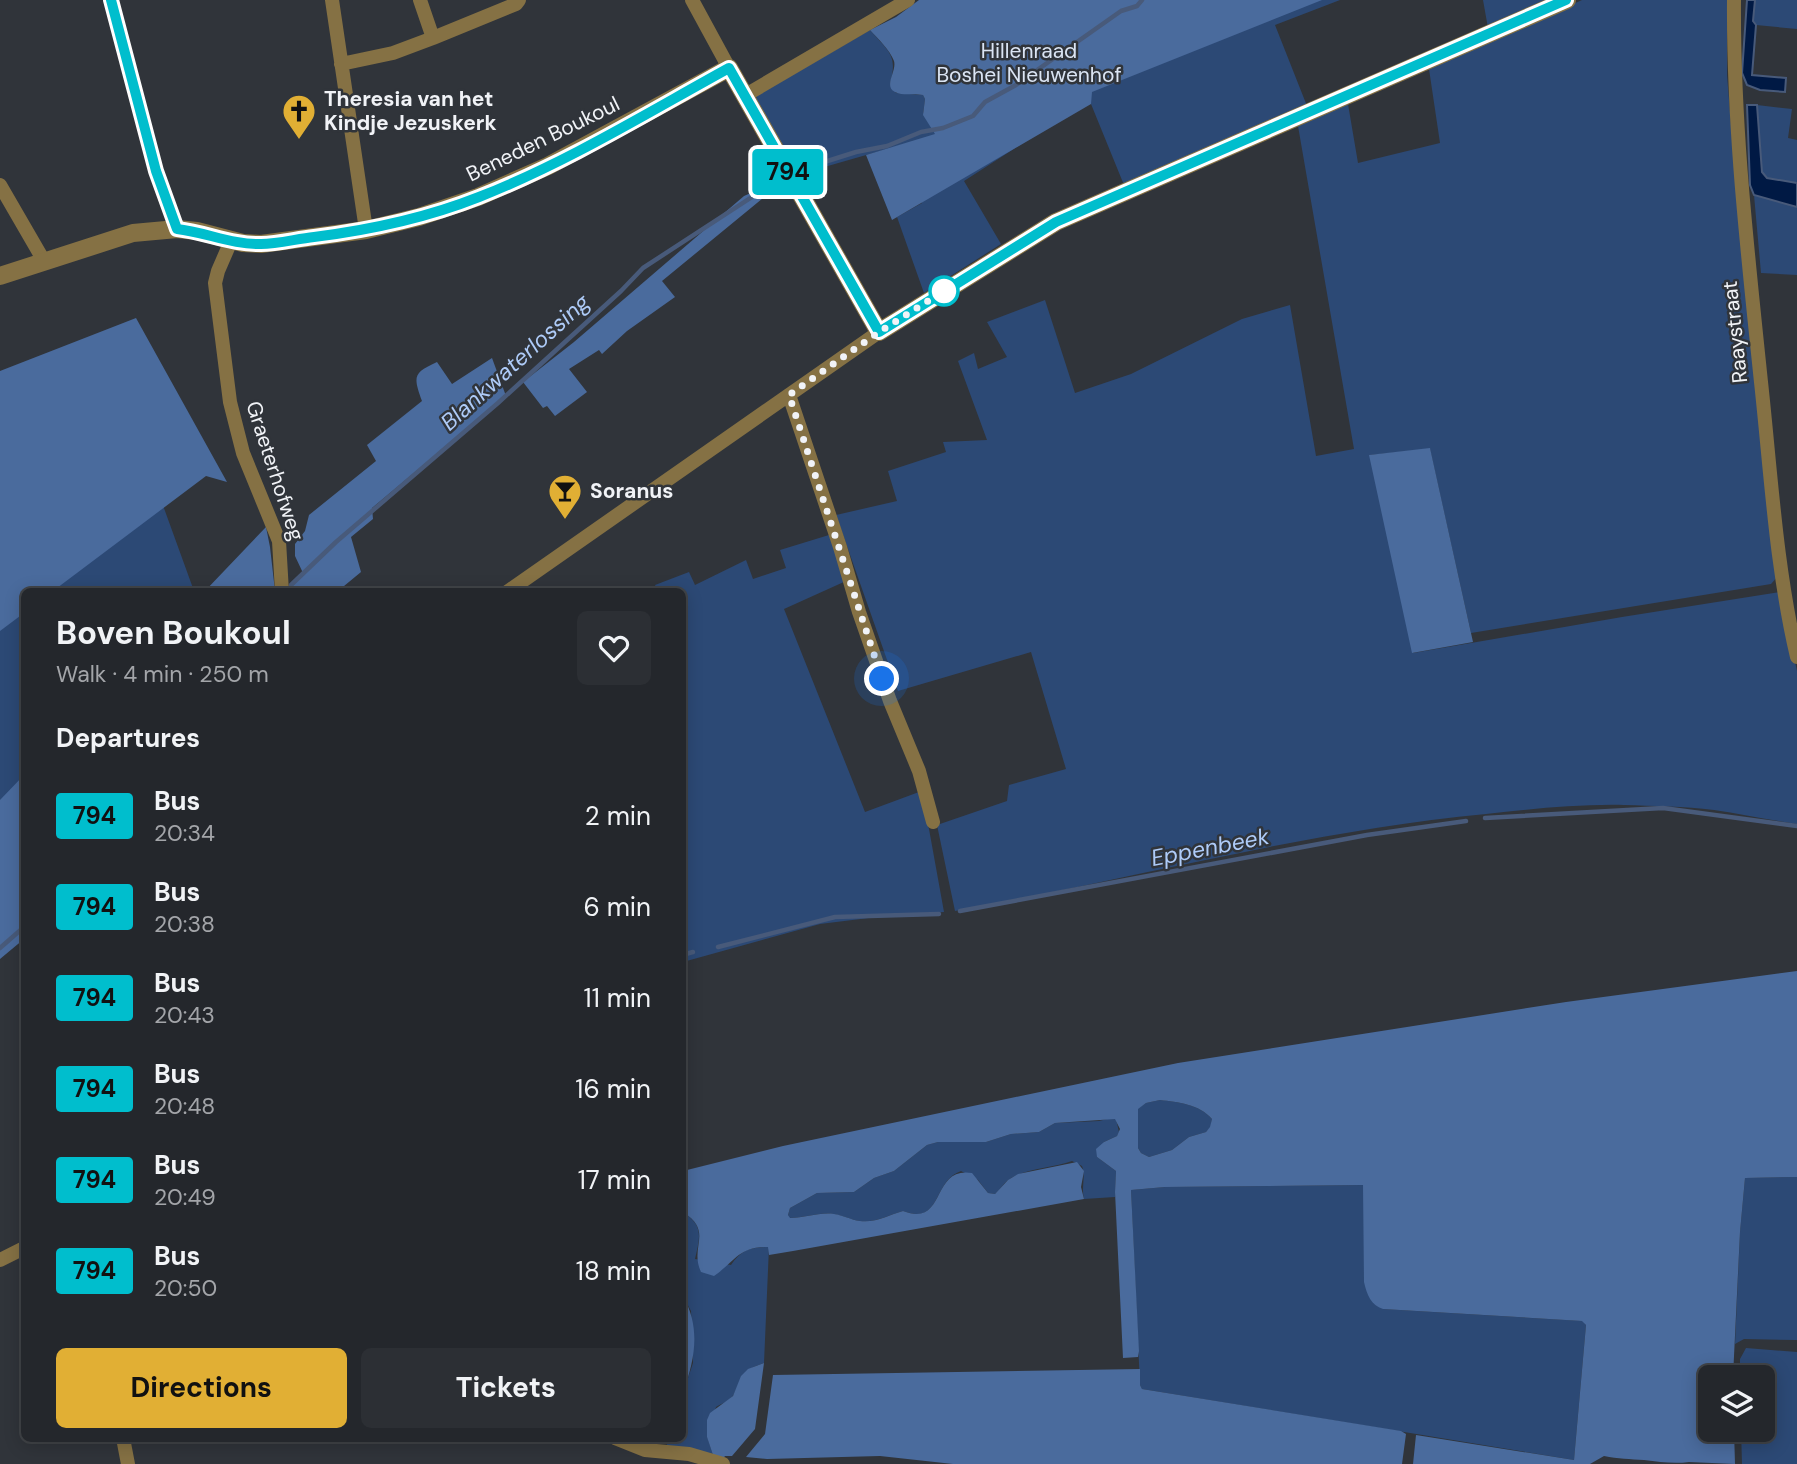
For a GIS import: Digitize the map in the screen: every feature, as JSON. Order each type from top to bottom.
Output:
[{"type":"street","points":[[111,0],[156,171],[177,229]]},
{"type":"street","points":[[332,0],[366,230]]},
{"type":"street","points":[[420,0],[433,38]]},
{"type":"street","points":[[341,64],[393,53],[516,4],[519,0]]},
{"type":"street","points":[[691,0],[879,332]]},
{"type":"street","points":[[744,96],[908,0]]},
{"type":"street","points":[[513,588],[879,332],[1056,222],[1567,0]]},
{"type":"street","name":"Raaystraat","points":[[1734,0],[1733,74],[1745,222],[1777,539],[1797,657]]},
{"type":"street","name":"Beneden Boukoul","points":[[0,276],[132,233],[177,229],[261,244],[366,230],[454,205],[548,166],[729,68]]},
{"type":"street","points":[[0,185],[44,261]]},
{"type":"street","name":"Graeterhofweg","points":[[231,240],[215,284],[230,402],[243,453],[279,541],[282,588]]},
{"type":"street","points":[[789,395],[890,702],[919,771],[933,822]]},
{"type":"street","points":[[0,1260],[21,1250]]},
{"type":"street","points":[[124,1442],[128,1464]]},
{"type":"street","points":[[625,1442],[645,1450],[689,1454],[723,1464]]},
{"type":"green space","name":"Hillenraad Boshei Nieuwenhof","points":[[919,0],[1322,0],[1092,92],[1091,104],[892,220],[866,155],[935,134],[923,115],[923,95],[901,94],[890,86],[894,61],[870,30],[896,17]]},
{"type":"green space","points":[[964,0],[1340,0],[1275,25],[1307,106],[1124,185],[1091,99],[964,181],[1001,244],[924,293],[897,217],[922,203],[922,139],[793,176],[757,106],[756,96],[870,30],[890,54],[893,66],[890,84],[896,93],[923,95],[923,115]]},
{"type":"green space","points":[[1483,0],[1551,0],[1488,28]]},
{"type":"green space","points":[[1582,0],[1727,0],[1727,75],[1739,223],[1778,576],[1771,584],[1471,633],[1430,449],[1370,455],[1413,653],[1780,592],[1797,671],[1797,824],[1680,807],[1607,805],[1520,810],[1353,832],[955,911],[937,825],[1007,801],[1009,785],[1066,769],[1031,652],[898,691],[836,515],[897,501],[888,471],[946,452],[943,442],[987,440],[958,361],[974,353],[978,369],[1007,357],[987,322],[1045,300],[1075,393],[1131,374],[1242,319],[1290,305],[1316,456],[1354,449],[1298,126],[1348,104],[1358,163],[1440,143],[1429,69]]},
{"type":"green space","points":[[1755,0],[1797,0],[1797,29],[1756,25],[1753,22]]},
{"type":"green space","points":[[1757,105],[1792,109],[1788,138],[1797,140],[1797,183],[1767,178],[1762,172]]},
{"type":"green space","points":[[764,187],[768,194],[662,281],[675,297],[627,331],[602,354],[599,350],[569,369],[587,392],[555,416],[547,406],[543,408],[523,382],[574,342],[744,196]]},
{"type":"green space","points":[[1754,195],[1797,207],[1797,275],[1761,273]]},
{"type":"green space","points":[[136,318],[227,482],[206,476],[57,588],[21,588],[21,615],[0,631],[0,371]]},
{"type":"green space","points":[[492,358],[506,396],[372,508],[373,519],[351,537],[361,572],[342,588],[289,588],[303,573],[295,556],[295,544],[305,531],[309,515],[376,461],[367,445],[422,401],[416,381],[419,373],[437,362],[452,384]]},
{"type":"green space","points":[[115,373],[193,588],[21,588],[21,933],[0,949],[0,397]]},
{"type":"green space","points":[[1430,448],[1473,642],[1412,653],[1369,455]]},
{"type":"green space","points":[[266,527],[275,588],[208,588]]},
{"type":"green space","points":[[829,535],[846,581],[784,609],[865,812],[919,792],[929,829],[944,912],[820,924],[686,961],[686,588],[656,588],[655,585],[689,572],[695,585],[746,560],[753,579],[786,568],[780,550]]},
{"type":"green space","points":[[21,778],[21,942],[0,959],[0,800]]},
{"type":"green space","points":[[1797,971],[1797,1177],[1745,1178],[1734,1365],[1698,1365],[1698,1442],[1734,1442],[1735,1464],[1678,1463],[1604,1456],[1590,1464],[1413,1464],[1416,1435],[1574,1460],[1586,1325],[1582,1321],[1383,1309],[1375,1305],[1364,1282],[1363,1185],[1165,1187],[1131,1190],[1139,1351],[1138,1357],[1123,1358],[1116,1171],[1097,1157],[1096,1149],[1117,1136],[1120,1129],[1115,1119],[1055,1123],[1039,1132],[1011,1134],[986,1142],[938,1142],[927,1145],[894,1171],[874,1178],[854,1192],[817,1193],[790,1208],[788,1215],[790,1218],[834,1214],[866,1221],[903,1211],[917,1214],[933,1205],[943,1186],[959,1173],[972,1173],[988,1193],[995,1194],[1018,1174],[1077,1162],[1084,1171],[1081,1187],[1084,1199],[769,1255],[768,1247],[750,1249],[714,1276],[701,1272],[697,1254],[699,1233],[697,1226],[686,1214],[686,1170],[783,1146],[1178,1063],[1566,1002]],"holes":[[[1160,1100],[1201,1110],[1212,1119],[1206,1132],[1189,1137],[1172,1150],[1149,1157],[1141,1153],[1138,1148],[1138,1109],[1146,1103]]]},
{"type":"green space","points":[[1160,1100],[1201,1110],[1212,1119],[1211,1127],[1206,1132],[1189,1137],[1172,1150],[1149,1157],[1138,1148],[1138,1108]]},
{"type":"green space","points":[[1116,1119],[1119,1132],[1117,1136],[1104,1142],[1097,1157],[1116,1171],[1115,1197],[1084,1199],[1082,1166],[1072,1161],[1013,1177],[995,1194],[988,1193],[978,1180],[961,1171],[945,1184],[931,1208],[916,1214],[903,1211],[866,1221],[833,1214],[789,1218],[788,1215],[790,1208],[817,1193],[854,1192],[874,1178],[894,1171],[927,1145],[938,1142],[986,1142],[1011,1134],[1039,1132],[1055,1123]]},
{"type":"green space","points":[[1797,1177],[1797,1340],[1744,1339],[1735,1344],[1745,1178]]},
{"type":"green space","points":[[1363,1185],[1383,1309],[1583,1321],[1586,1325],[1574,1460],[1142,1389],[1131,1190],[1165,1187]]},
{"type":"green space","points":[[686,1214],[699,1232],[695,1259],[731,1265],[747,1250],[769,1247],[764,1363],[747,1371],[733,1396],[716,1407],[707,1436],[714,1458],[664,1450],[668,1442],[686,1442],[686,1384],[693,1363],[691,1311],[686,1302]]},
{"type":"green space","points":[[686,1302],[694,1332],[691,1368],[686,1384]]},
{"type":"green space","points":[[1746,1348],[1797,1352],[1797,1464],[1742,1464],[1741,1442],[1775,1442],[1775,1365],[1740,1365]]},
{"type":"green space","points":[[764,1363],[755,1429],[732,1456],[725,1456],[722,1460],[714,1458],[707,1437],[707,1420],[710,1413],[733,1396],[741,1376],[748,1369]]},
{"type":"green space","points":[[1140,1369],[1142,1389],[1401,1431],[1406,1434],[1402,1464],[953,1464],[880,1456],[767,1459],[746,1457],[765,1434],[773,1375]]},
{"type":"shaded area","points":[[1747,0],[1755,0],[1752,75],[1786,78],[1785,92],[1760,90],[1747,85],[1742,73]]},
{"type":"shaded area","points":[[1747,105],[1757,105],[1762,172],[1767,178],[1797,183],[1797,207],[1754,195],[1750,185]]},
{"type":"waterway","name":"Blankwaterlossing","points":[[799,170],[856,152],[887,146],[973,116],[985,102],[1016,85],[1121,11],[1137,6],[1142,0]]},
{"type":"waterway","name":"Blankwaterlossing","points":[[291,588],[336,542],[498,403],[643,268],[781,178]]},
{"type":"waterway","name":"Eppenbeek","points":[[1485,818],[1663,808],[1797,826]]},
{"type":"waterway","name":"Eppenbeek","points":[[960,911],[1367,835],[1466,821]]},
{"type":"waterway","name":"Eppenbeek","points":[[718,947],[835,917],[939,914]]},
{"type":"waterway","name":"Eppenbeek","points":[[0,948],[21,930]]},
{"type":"waterway","name":"Eppenbeek","points":[[686,954],[693,952]]},
{"type":"bus line","name":"794","points":[[111,0],[156,171],[177,229],[197,231],[243,243],[261,244],[366,230],[419,217],[478,197],[548,166],[729,68],[879,332],[1056,222],[1566,0]]},
{"type":"place","name":"Theresia van het Kindje Jezuskerk","points":[[299,141]]},
{"type":"place","name":"Soranus","points":[[565,521]]},
{"type":"route","points":[[882,679],[789,395],[879,332],[944,291]]}]
